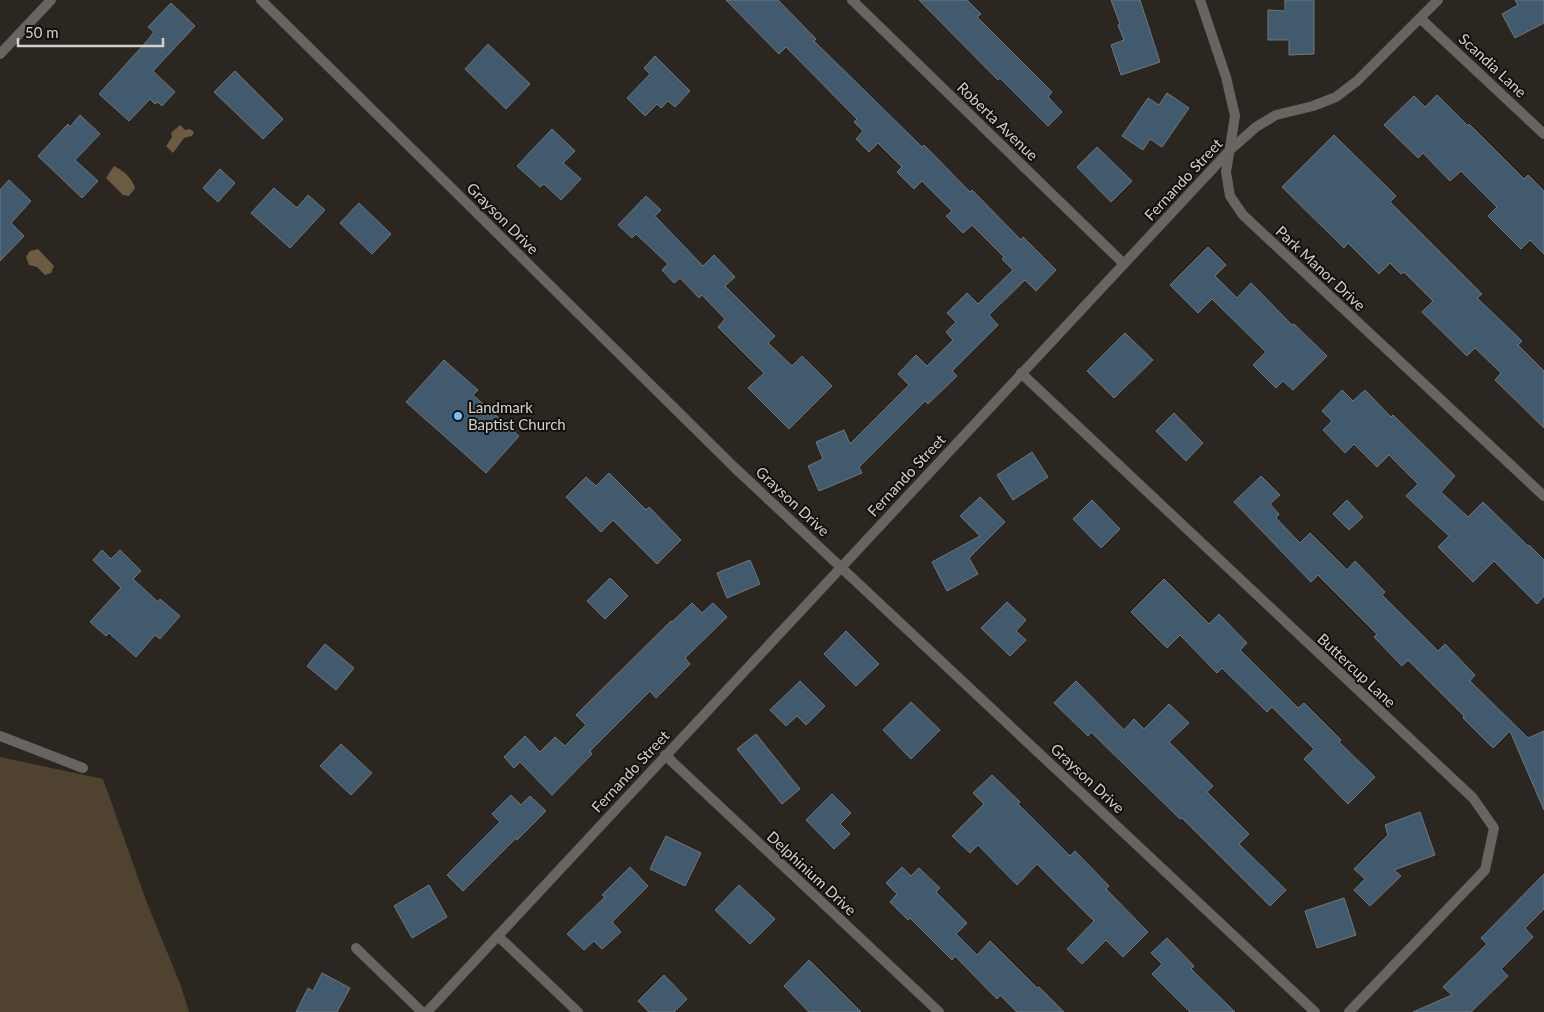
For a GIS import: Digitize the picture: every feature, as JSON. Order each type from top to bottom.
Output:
[{"type":"street","points":[[0,54],[51,0]]},
{"type":"street","name":"Grayson Drive","points":[[261,0],[736,468],[1315,1012]]},
{"type":"street","name":"Roberta Avenue","points":[[852,0],[1124,264]]},
{"type":"street","name":"Park Manor Drive","points":[[1200,0],[1226,77],[1235,116],[1226,172],[1230,196],[1243,215],[1544,496]]},
{"type":"street","name":"Fernando Street","points":[[427,1012],[1230,149],[1256,127],[1276,116],[1313,106],[1336,97],[1357,81],[1438,0]]},
{"type":"street","name":"Scandia Lane","points":[[1421,19],[1544,134]]},
{"type":"street","name":"Buttercup Lane","points":[[1021,373],[1473,798],[1494,828],[1486,870],[1348,1012]]},
{"type":"street","points":[[0,736],[83,768]]},
{"type":"street","name":"Delphinium Drive","points":[[665,755],[939,1012]]},
{"type":"street","points":[[498,936],[578,1012]]},
{"type":"street","points":[[356,948],[422,1012]]},
{"type":"shaded area","points":[[180,125],[185,130],[190,129],[194,132],[192,136],[184,138],[173,153],[166,146],[172,137],[171,133]]},
{"type":"shaded area","points":[[114,166],[127,175],[134,184],[135,188],[129,196],[123,195],[106,178]]},
{"type":"shaded area","points":[[38,249],[54,266],[51,273],[45,275],[37,267],[29,265],[26,257],[30,251]]},
{"type":"shaded area","points":[[0,757],[103,779],[147,903],[181,986],[189,1012],[0,1012]]},
{"type":"building","points":[[726,0],[778,0],[816,39],[814,41],[922,147],[924,145],[970,192],[972,190],[1021,240],[1023,237],[1056,270],[1036,291],[1025,280],[989,315],[998,325],[952,371],[957,376],[928,404],[925,401],[859,467],[862,473],[819,491],[808,466],[823,459],[816,442],[844,430],[850,444],[909,385],[898,374],[916,355],[927,366],[953,340],[946,332],[956,322],[947,313],[967,293],[978,304],[1013,270],[1002,259],[1004,257],[972,225],[963,233],[946,216],[952,211],[922,181],[914,189],[897,172],[902,167],[878,143],[869,152],[856,139],[863,131],[854,122],[857,119],[786,47],[779,54]]},
{"type":"building","points":[[919,0],[967,0],[981,14],[977,17],[1052,92],[1048,97],[1062,112],[1048,126],[1000,78],[998,80]]},
{"type":"building","points":[[1111,0],[1140,0],[1160,62],[1121,75],[1111,45],[1124,40]]},
{"type":"building","points":[[1285,0],[1314,0],[1314,54],[1289,55],[1289,40],[1268,40],[1268,10],[1285,11]]},
{"type":"building","points":[[1515,0],[1544,0],[1544,23],[1515,38],[1502,14],[1518,5]]},
{"type":"building","points":[[171,3],[195,26],[153,71],[175,92],[162,106],[158,102],[155,104],[150,99],[129,121],[99,94],[147,41],[154,32],[148,27]]},
{"type":"building","points":[[488,44],[530,84],[506,109],[465,69]]},
{"type":"building","points":[[655,56],[690,91],[675,107],[668,101],[661,108],[657,104],[645,116],[627,98],[650,74],[644,68]]},
{"type":"building","points":[[235,71],[283,119],[263,139],[214,92]]},
{"type":"building","points":[[1167,93],[1189,108],[1162,147],[1150,139],[1143,150],[1122,136],[1148,98],[1159,105]]},
{"type":"building","points":[[1437,95],[1524,179],[1528,175],[1544,191],[1544,254],[1530,240],[1521,249],[1488,216],[1497,207],[1461,171],[1450,181],[1423,153],[1418,158],[1384,125],[1414,96],[1425,107]]},
{"type":"building","points":[[80,115],[100,134],[75,160],[98,181],[82,198],[38,156],[68,124],[70,127]]},
{"type":"building","points":[[552,129],[575,151],[563,163],[581,179],[561,200],[544,184],[540,187],[517,166]]},
{"type":"building","points":[[1334,135],[1396,196],[1390,202],[1482,294],[1477,298],[1522,341],[1518,345],[1544,371],[1544,428],[1495,380],[1501,373],[1475,348],[1467,356],[1422,312],[1433,301],[1404,272],[1401,274],[1390,263],[1379,274],[1348,243],[1344,248],[1282,187]]},
{"type":"building","points":[[1097,147],[1132,181],[1111,202],[1077,167]]},
{"type":"building","points":[[220,169],[235,183],[218,202],[203,188]]},
{"type":"building","points":[[9,180],[31,201],[11,223],[24,236],[0,261],[0,190]]},
{"type":"building","points":[[274,188],[297,208],[308,195],[325,210],[290,248],[251,213]]},
{"type":"building","points":[[646,196],[661,210],[655,216],[703,266],[714,255],[735,277],[725,286],[775,336],[768,343],[792,366],[802,356],[832,386],[789,429],[748,388],[764,373],[718,327],[725,319],[702,295],[699,298],[680,278],[674,283],[662,270],[668,264],[636,234],[632,238],[618,225]]},
{"type":"building","points":[[359,203],[391,234],[372,254],[340,223]]},
{"type":"building","points":[[1208,247],[1226,265],[1215,276],[1237,298],[1251,283],[1292,325],[1294,324],[1327,356],[1293,390],[1283,381],[1276,388],[1253,365],[1266,352],[1212,299],[1198,313],[1170,285]]},
{"type":"building","points":[[1125,333],[1153,360],[1114,398],[1087,371]]},
{"type":"building","points":[[444,360],[478,390],[473,395],[519,436],[486,473],[406,402]]},
{"type":"building","points":[[1342,390],[1353,401],[1365,390],[1391,417],[1393,415],[1455,476],[1441,492],[1468,517],[1483,502],[1544,560],[1544,596],[1537,604],[1494,561],[1473,582],[1438,547],[1449,536],[1406,496],[1418,484],[1389,455],[1377,467],[1354,444],[1345,453],[1323,430],[1332,421],[1322,411]]},
{"type":"building","points":[[1174,413],[1203,443],[1186,461],[1156,431]]},
{"type":"building","points":[[1032,452],[1048,477],[1013,500],[997,475]]},
{"type":"building","points":[[609,473],[646,510],[649,507],[681,540],[657,564],[613,520],[601,532],[566,497],[586,477],[596,486]]},
{"type":"building","points":[[1261,476],[1280,495],[1270,504],[1279,514],[1276,518],[1300,543],[1310,533],[1347,570],[1355,561],[1385,592],[1382,595],[1438,651],[1445,644],[1475,675],[1470,681],[1528,738],[1544,731],[1544,810],[1510,731],[1493,748],[1408,660],[1402,666],[1374,637],[1377,634],[1318,575],[1311,582],[1234,502]]},
{"type":"building","points":[[980,497],[1005,522],[969,558],[978,574],[947,591],[932,562],[980,536],[960,516]]},
{"type":"building","points":[[1092,500],[1120,529],[1101,548],[1073,519]]},
{"type":"building","points":[[1347,500],[1363,517],[1349,530],[1333,514]]},
{"type":"building","points":[[102,550],[111,559],[120,550],[141,571],[133,579],[158,602],[160,599],[180,616],[160,639],[155,635],[136,657],[109,633],[106,636],[90,622],[121,588],[93,560]]},
{"type":"building","points":[[750,560],[760,584],[727,598],[717,573]]},
{"type":"building","points":[[610,578],[628,596],[605,619],[587,601]]},
{"type":"building","points":[[1164,579],[1209,624],[1219,614],[1247,643],[1240,650],[1298,708],[1304,703],[1341,740],[1339,742],[1375,777],[1348,804],[1304,759],[1314,749],[1272,707],[1267,712],[1222,668],[1217,673],[1180,635],[1167,648],[1131,612]]},
{"type":"building","points":[[1007,602],[1026,620],[1016,631],[1026,640],[1010,656],[981,628]]},
{"type":"building","points":[[692,603],[702,613],[713,603],[727,617],[685,658],[690,664],[656,698],[650,691],[590,751],[592,754],[552,795],[520,762],[514,768],[504,757],[525,736],[540,752],[555,737],[565,746],[586,725],[576,715],[671,621]]},
{"type":"building","points":[[846,631],[879,664],[856,686],[824,654]]},
{"type":"building","points":[[325,644],[354,668],[336,690],[307,666]]},
{"type":"building","points":[[800,681],[825,706],[806,725],[797,716],[786,726],[770,710]]},
{"type":"building","points":[[1076,681],[1124,730],[1134,719],[1144,729],[1169,704],[1189,723],[1169,742],[1213,786],[1207,792],[1249,834],[1239,844],[1286,890],[1270,906],[1182,818],[1180,819],[1091,732],[1088,736],[1054,703]]},
{"type":"building","points":[[911,702],[940,730],[911,759],[883,730]]},
{"type":"building","points":[[756,734],[800,789],[782,804],[737,749]]},
{"type":"building","points":[[341,744],[372,773],[351,795],[320,766]]},
{"type":"building","points":[[992,775],[1070,856],[1075,851],[1109,886],[1106,889],[1148,932],[1123,957],[1106,940],[1082,964],[1067,949],[1094,921],[1037,864],[1017,885],[978,845],[970,853],[952,836],[984,804],[973,793]]},
{"type":"building","points":[[832,794],[851,813],[840,824],[850,834],[834,849],[806,820]]},
{"type":"building","points":[[511,795],[521,805],[530,796],[546,811],[463,891],[447,875],[500,822],[492,814]]},
{"type":"building","points":[[1420,812],[1435,855],[1394,870],[1401,876],[1370,906],[1354,890],[1365,879],[1354,869],[1388,835],[1385,825]]},
{"type":"building","points":[[666,836],[701,853],[685,886],[650,869]]},
{"type":"building","points":[[630,867],[648,886],[612,922],[621,932],[602,949],[594,941],[584,950],[567,934],[605,897],[602,895]]},
{"type":"building","points":[[902,867],[911,876],[919,868],[940,888],[936,892],[967,923],[956,934],[977,955],[990,941],[1064,1012],[1017,1012],[1000,995],[997,999],[955,956],[952,960],[910,918],[908,920],[890,902],[897,894],[886,883]]},
{"type":"building","points":[[1544,874],[1544,909],[1525,928],[1533,937],[1501,969],[1508,976],[1471,1012],[1413,1012],[1452,995],[1443,987],[1487,944],[1481,938]]},
{"type":"building","points":[[429,885],[447,917],[412,938],[394,906]]},
{"type":"building","points":[[739,885],[775,919],[750,944],[715,910]]},
{"type":"building","points":[[1344,898],[1356,935],[1317,948],[1305,911]]},
{"type":"building","points":[[1167,938],[1194,966],[1191,969],[1235,1012],[1190,1012],[1152,974],[1162,964],[1151,953]]},
{"type":"building","points":[[809,960],[861,1012],[809,1012],[784,986]]},
{"type":"building","points":[[322,973],[350,988],[337,1012],[296,1012],[308,988],[313,991]]},
{"type":"building","points":[[664,975],[687,999],[674,1012],[649,1012],[638,1001]]},
{"type":"place","name":"Landmark Baptist Church","points":[[458,416]]}]
